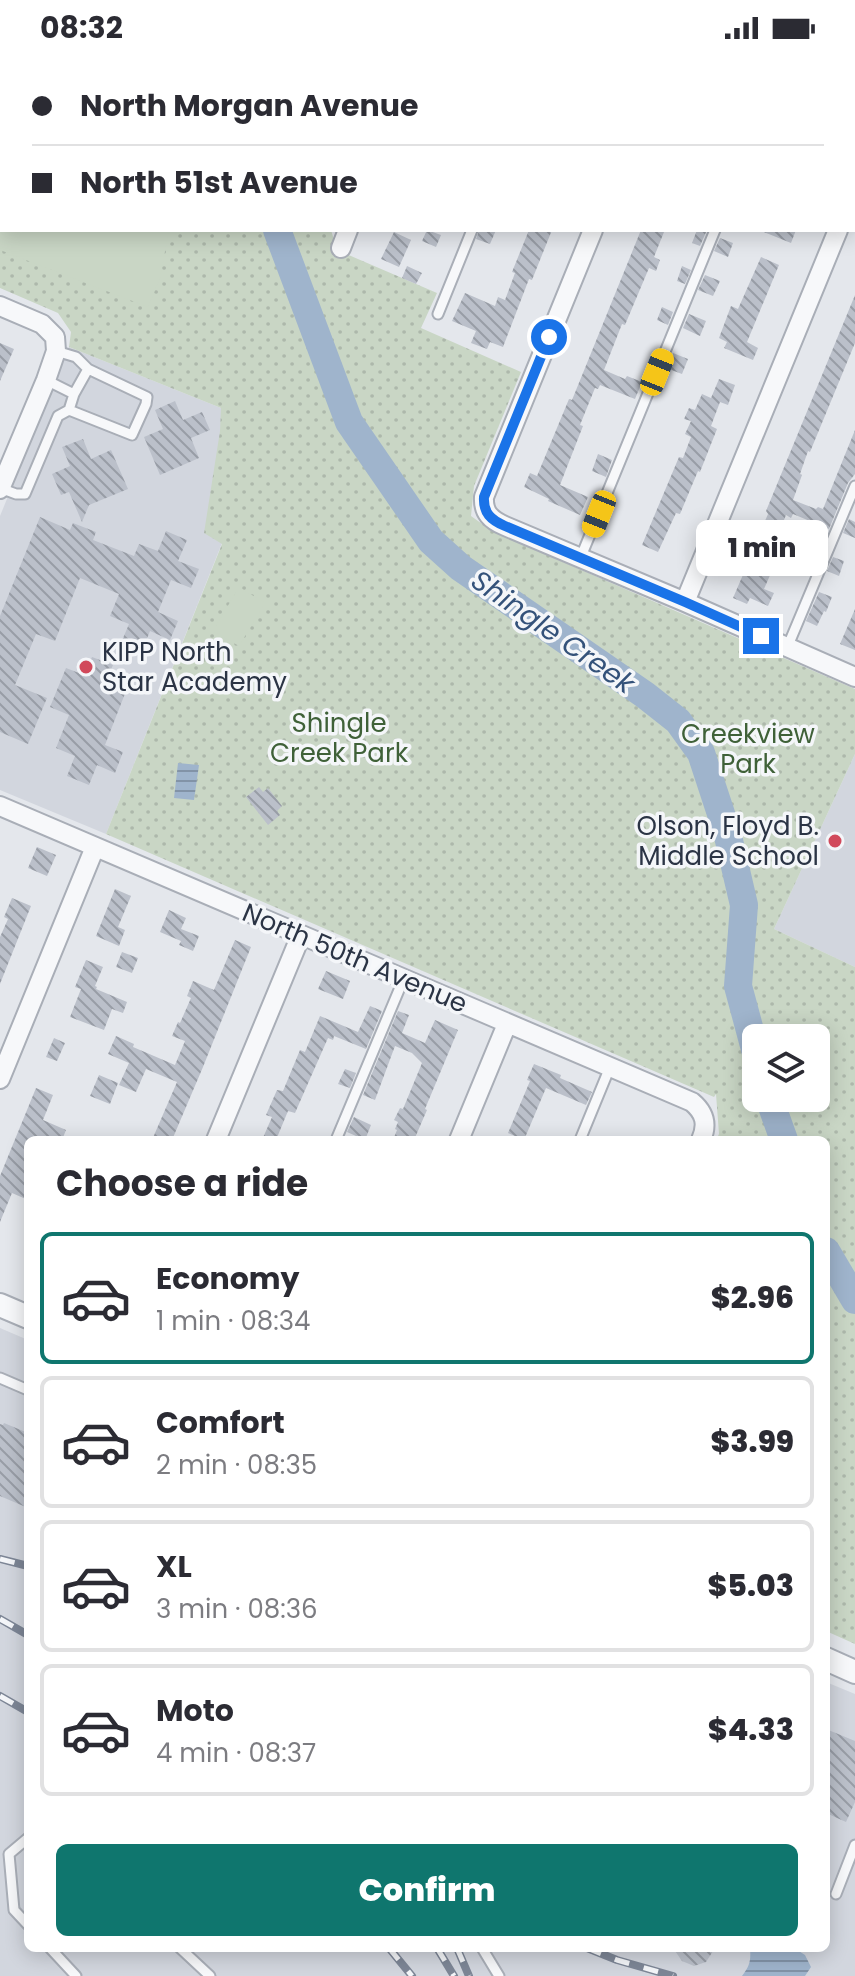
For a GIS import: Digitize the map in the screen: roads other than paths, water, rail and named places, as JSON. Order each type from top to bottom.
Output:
[{"type":"street","points":[[592,232],[484,497],[483,507],[487,514],[494,521],[855,677]]},
{"type":"street","points":[[685,602],[837,232]]},
{"type":"street","points":[[0,306],[42,324],[55,344],[46,380],[0,488]]},
{"type":"street","name":"North 50th Avenue","points":[[0,806],[692,1102],[704,1117],[706,1125],[702,1136]]},
{"type":"street","points":[[0,1079],[95,847]]},
{"type":"street","points":[[218,1136],[301,935]]},
{"type":"street","points":[[461,1136],[507,1024]]},
{"type":"street","points":[[0,1305],[24,1315]]},
{"type":"street","points":[[830,1661],[855,1672]]},
{"type":"lane","points":[[438,314],[471,232]]},
{"type":"lane","points":[[580,559],[714,232]]},
{"type":"lane","points":[[55,344],[88,369],[147,397],[132,435],[69,410]]},
{"type":"lane","points":[[0,488],[25,494],[58,416],[69,410],[88,369]]},
{"type":"lane","points":[[46,380],[74,394]]},
{"type":"lane","points":[[787,648],[855,486]]},
{"type":"lane","points":[[338,1136],[404,978]]},
{"type":"lane","points":[[582,1136],[610,1067]]},
{"type":"lane","points":[[0,1378],[24,1388]]},
{"type":"lane","points":[[24,1841],[9,1854],[14,1910],[24,1921]]},
{"type":"lane","points":[[836,1894],[855,1845]]},
{"type":"lane","points":[[54,1952],[76,1976]]},
{"type":"lane","points":[[184,1952],[210,1976]]},
{"type":"lane","points":[[484,1952],[499,1976]]},
{"type":"water","points":[[178,763],[199,765],[194,800],[174,798]]},
{"type":"water","points":[[750,1952],[800,1952],[811,1967],[805,1976],[742,1976]]},
{"type":"waterway","name":"Shingle Creek","points":[[278,232],[349,422],[431,541],[461,568],[645,695],[678,721],[701,753],[727,832],[744,905],[738,986],[748,1024]]},
{"type":"waterway","name":"Shingle Creek","points":[[774,1112],[783,1136]]},
{"type":"waterway","name":"Shingle Creek","points":[[830,1258],[855,1300]]},
{"type":"railway","points":[[0,1559],[24,1565]]},
{"type":"railway","points":[[0,1619],[24,1633]]},
{"type":"railway","points":[[0,1696],[24,1710]]},
{"type":"railway","points":[[392,1952],[412,1976]]},
{"type":"railway","points":[[439,1952],[454,1976]]},
{"type":"railway","points":[[459,1952],[469,1976]]},
{"type":"railway","points":[[597,1952],[673,1976]]},
{"type":"place","name":"KIPP North Star Academy","points":[[86,667]]},
{"type":"place","name":"Olson, Floyd B. Middle School","points":[[835,841]]},
{"type":"park label","name":"Shingle Creek Park","points":[[339,738]]},
{"type":"park label","name":"Creekview Park","points":[[748,749]]}]
